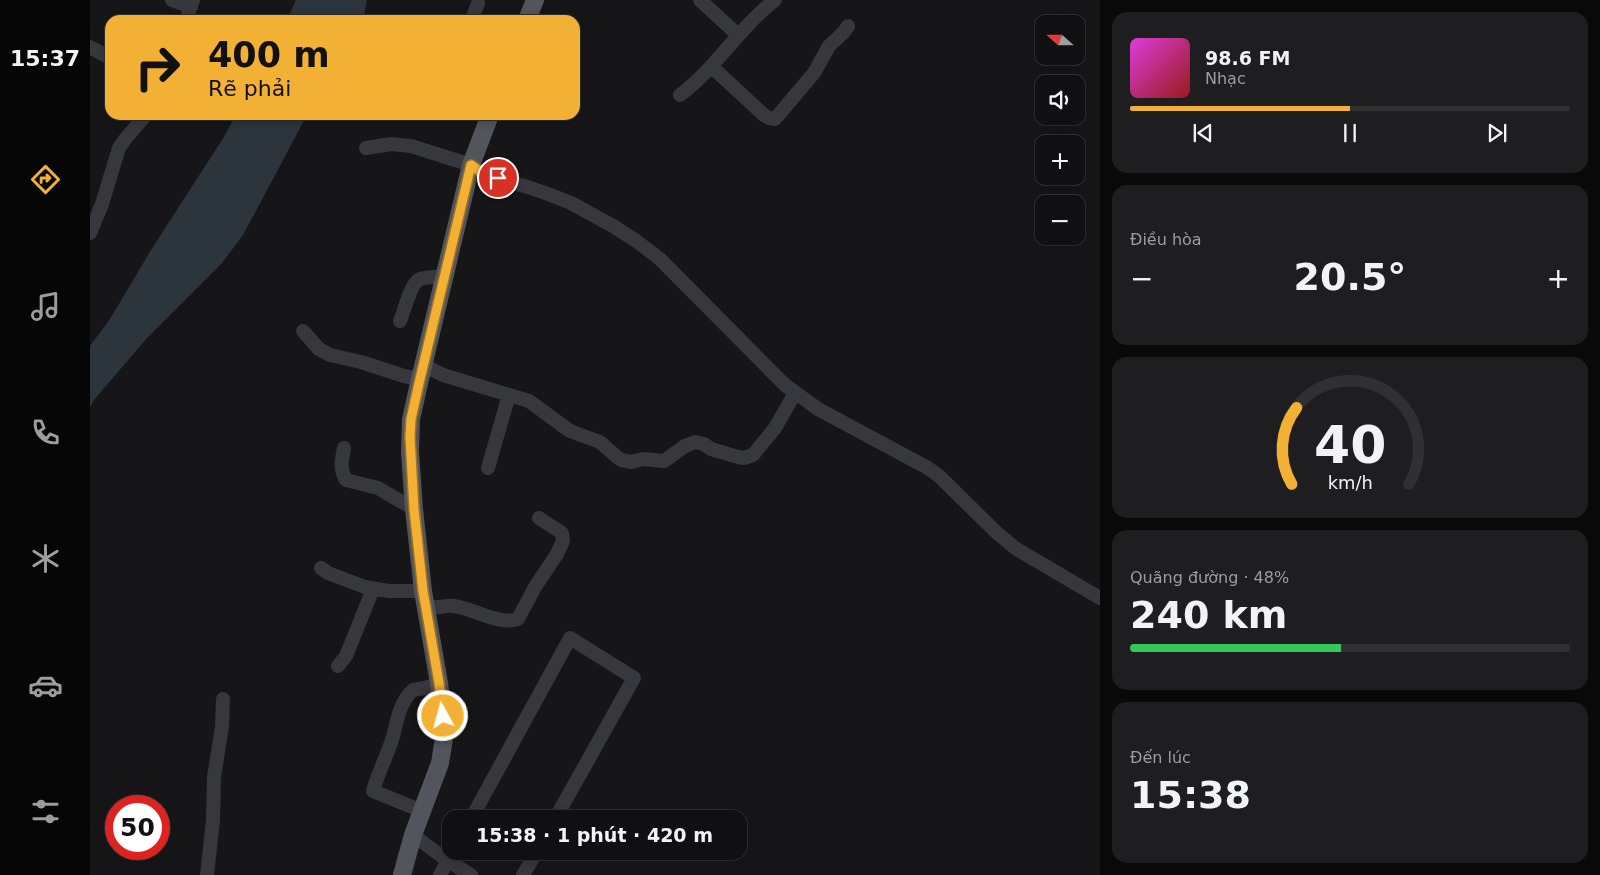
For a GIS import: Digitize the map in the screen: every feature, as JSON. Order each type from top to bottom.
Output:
[{"type":"main road","points":[[529,15],[535,0]]},
{"type":"main road","points":[[402,875],[413,835],[440,763],[445,732],[414,509],[410,437],[411,419],[471,165],[488,120]]},
{"type":"street","points":[[172,0],[190,9]]},
{"type":"street","points":[[700,0],[738,35]]},
{"type":"street","points":[[680,95],[712,67],[738,35],[763,9],[775,0]]},
{"type":"street","points":[[474,15],[478,3]]},
{"type":"street","points":[[712,67],[764,115],[775,119],[814,73],[829,46],[848,26]]},
{"type":"street","points":[[90,47],[105,55]]},
{"type":"street","points":[[90,233],[102,204],[119,148],[142,120]]},
{"type":"street","points":[[366,148],[391,144],[411,146],[471,165],[485,175],[528,186],[571,204],[613,226],[660,259],[795,393],[818,409],[928,468],[939,476],[1015,548],[1100,598]]},
{"type":"street","points":[[400,321],[416,281],[423,278],[444,276]]},
{"type":"street","points":[[303,331],[319,349],[330,355],[361,362],[404,376],[422,372],[443,375],[529,401],[570,431],[600,442],[617,458],[632,462],[643,459],[664,461],[685,446],[695,442],[738,457],[752,456],[775,428],[795,393]]},
{"type":"street","points":[[488,468],[509,395]]},
{"type":"street","points":[[344,448],[341,466],[342,474],[346,480],[378,488],[414,509]]},
{"type":"street","points":[[321,568],[328,573],[373,589],[425,599],[435,608],[454,606],[508,620],[518,618],[563,541],[562,533],[539,518]]},
{"type":"street","points":[[338,666],[346,656],[373,589]]},
{"type":"street","points":[[476,810],[570,638],[634,678],[560,810]]},
{"type":"street","points":[[422,811],[374,790],[377,776],[392,740],[405,698],[413,690],[439,683]]},
{"type":"street","points":[[207,875],[213,820],[214,777],[222,727],[223,699]]},
{"type":"street","points":[[413,835],[442,851]]},
{"type":"street","points":[[440,875],[448,860]]},
{"type":"street","points":[[454,860],[471,875]]},
{"type":"street","points":[[523,875],[531,860]]},
{"type":"shaded area","points":[[296,0],[367,0],[364,15],[289,15]]},
{"type":"shaded area","points":[[233,120],[304,120],[243,235],[222,263],[147,338],[90,407],[90,346],[110,319],[151,250]]},
{"type":"route","points":[[443,716],[423,591],[414,509],[410,452],[411,419],[471,165],[485,175],[498,178]]}]
